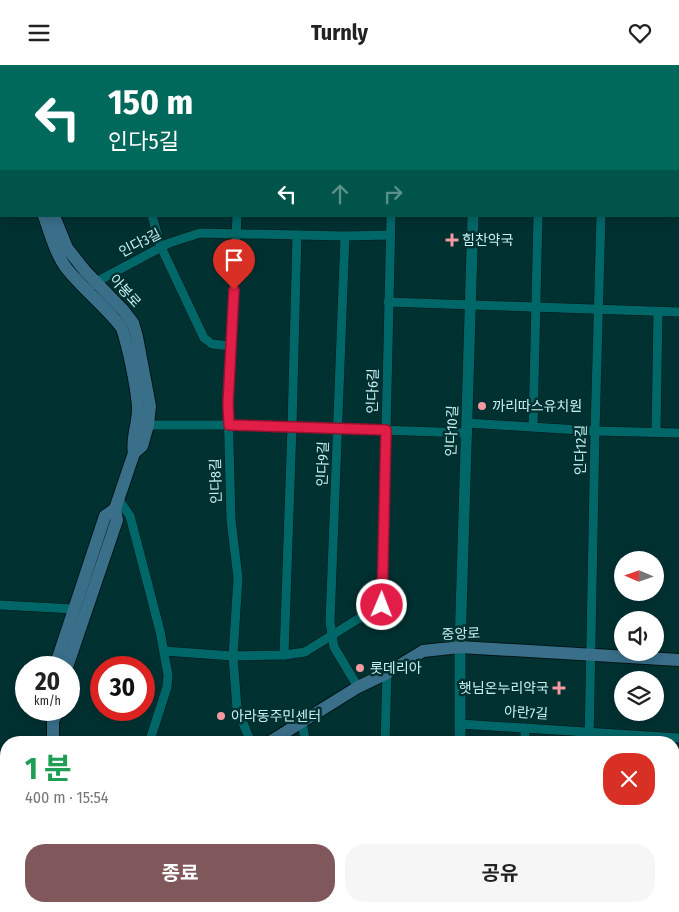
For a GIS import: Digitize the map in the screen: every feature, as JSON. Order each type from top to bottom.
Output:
[{"type":"main road","name":"아봉로","points":[[44,217],[66,267],[123,310],[133,323],[150,406],[148,425],[142,446],[134,453]]},
{"type":"main road","name":"아봉로","points":[[54,217],[67,247],[122,328],[126,340],[138,407],[137,424],[132,443],[134,453],[117,505],[117,520],[71,656]]},
{"type":"main road","name":"아봉로","points":[[59,656],[105,516],[117,505]]},
{"type":"main road","name":"중앙로","points":[[280,736],[358,687],[387,673],[423,651],[460,647],[679,659]]},
{"type":"main road","points":[[53,721],[53,736]]},
{"type":"street","points":[[152,217],[161,247],[204,338],[212,344],[231,346]]},
{"type":"street","name":"인다8길","points":[[237,217],[229,425],[231,520],[238,578],[232,656],[237,708],[248,736]]},
{"type":"street","name":"인다6길","points":[[164,651],[232,656],[284,655],[305,652],[382,605],[391,217]]},
{"type":"street","name":"인다10길","points":[[460,647],[474,217]]},
{"type":"street","points":[[533,427],[538,217]]},
{"type":"street","name":"인다12길","points":[[590,736],[601,217]]},
{"type":"street","name":"인다3길","points":[[92,286],[169,243],[200,233],[390,235]]},
{"type":"street","points":[[284,655],[297,235]]},
{"type":"street","name":"인다9길","points":[[345,236],[330,622],[334,647],[358,687]]},
{"type":"street","points":[[388,302],[679,312]]},
{"type":"street","points":[[656,432],[658,311]]},
{"type":"street","points":[[148,425],[229,425],[386,430],[533,427],[679,433]]},
{"type":"street","points":[[117,505],[130,516],[164,651],[168,675],[167,687],[151,736]]},
{"type":"street","points":[[0,605],[74,609]]},
{"type":"street","points":[[460,647],[460,736]]},
{"type":"street","points":[[385,736],[387,673]]},
{"type":"street","points":[[302,723],[305,736]]},
{"type":"street","name":"아란7길","points":[[460,724],[649,736]]},
{"type":"street","points":[[525,728],[525,736]]},
{"type":"place","name":"힘찬약국","points":[[452,240]]},
{"type":"place","name":"까리따스유치원","points":[[482,406]]},
{"type":"place","name":"롯데리아","points":[[360,668]]},
{"type":"place","name":"햇님온누리약국","points":[[559,688]]},
{"type":"place","name":"아라동주민센터","points":[[221,716]]},
{"type":"route","points":[[234,290],[228,403],[229,425],[386,430],[382,605]]}]
